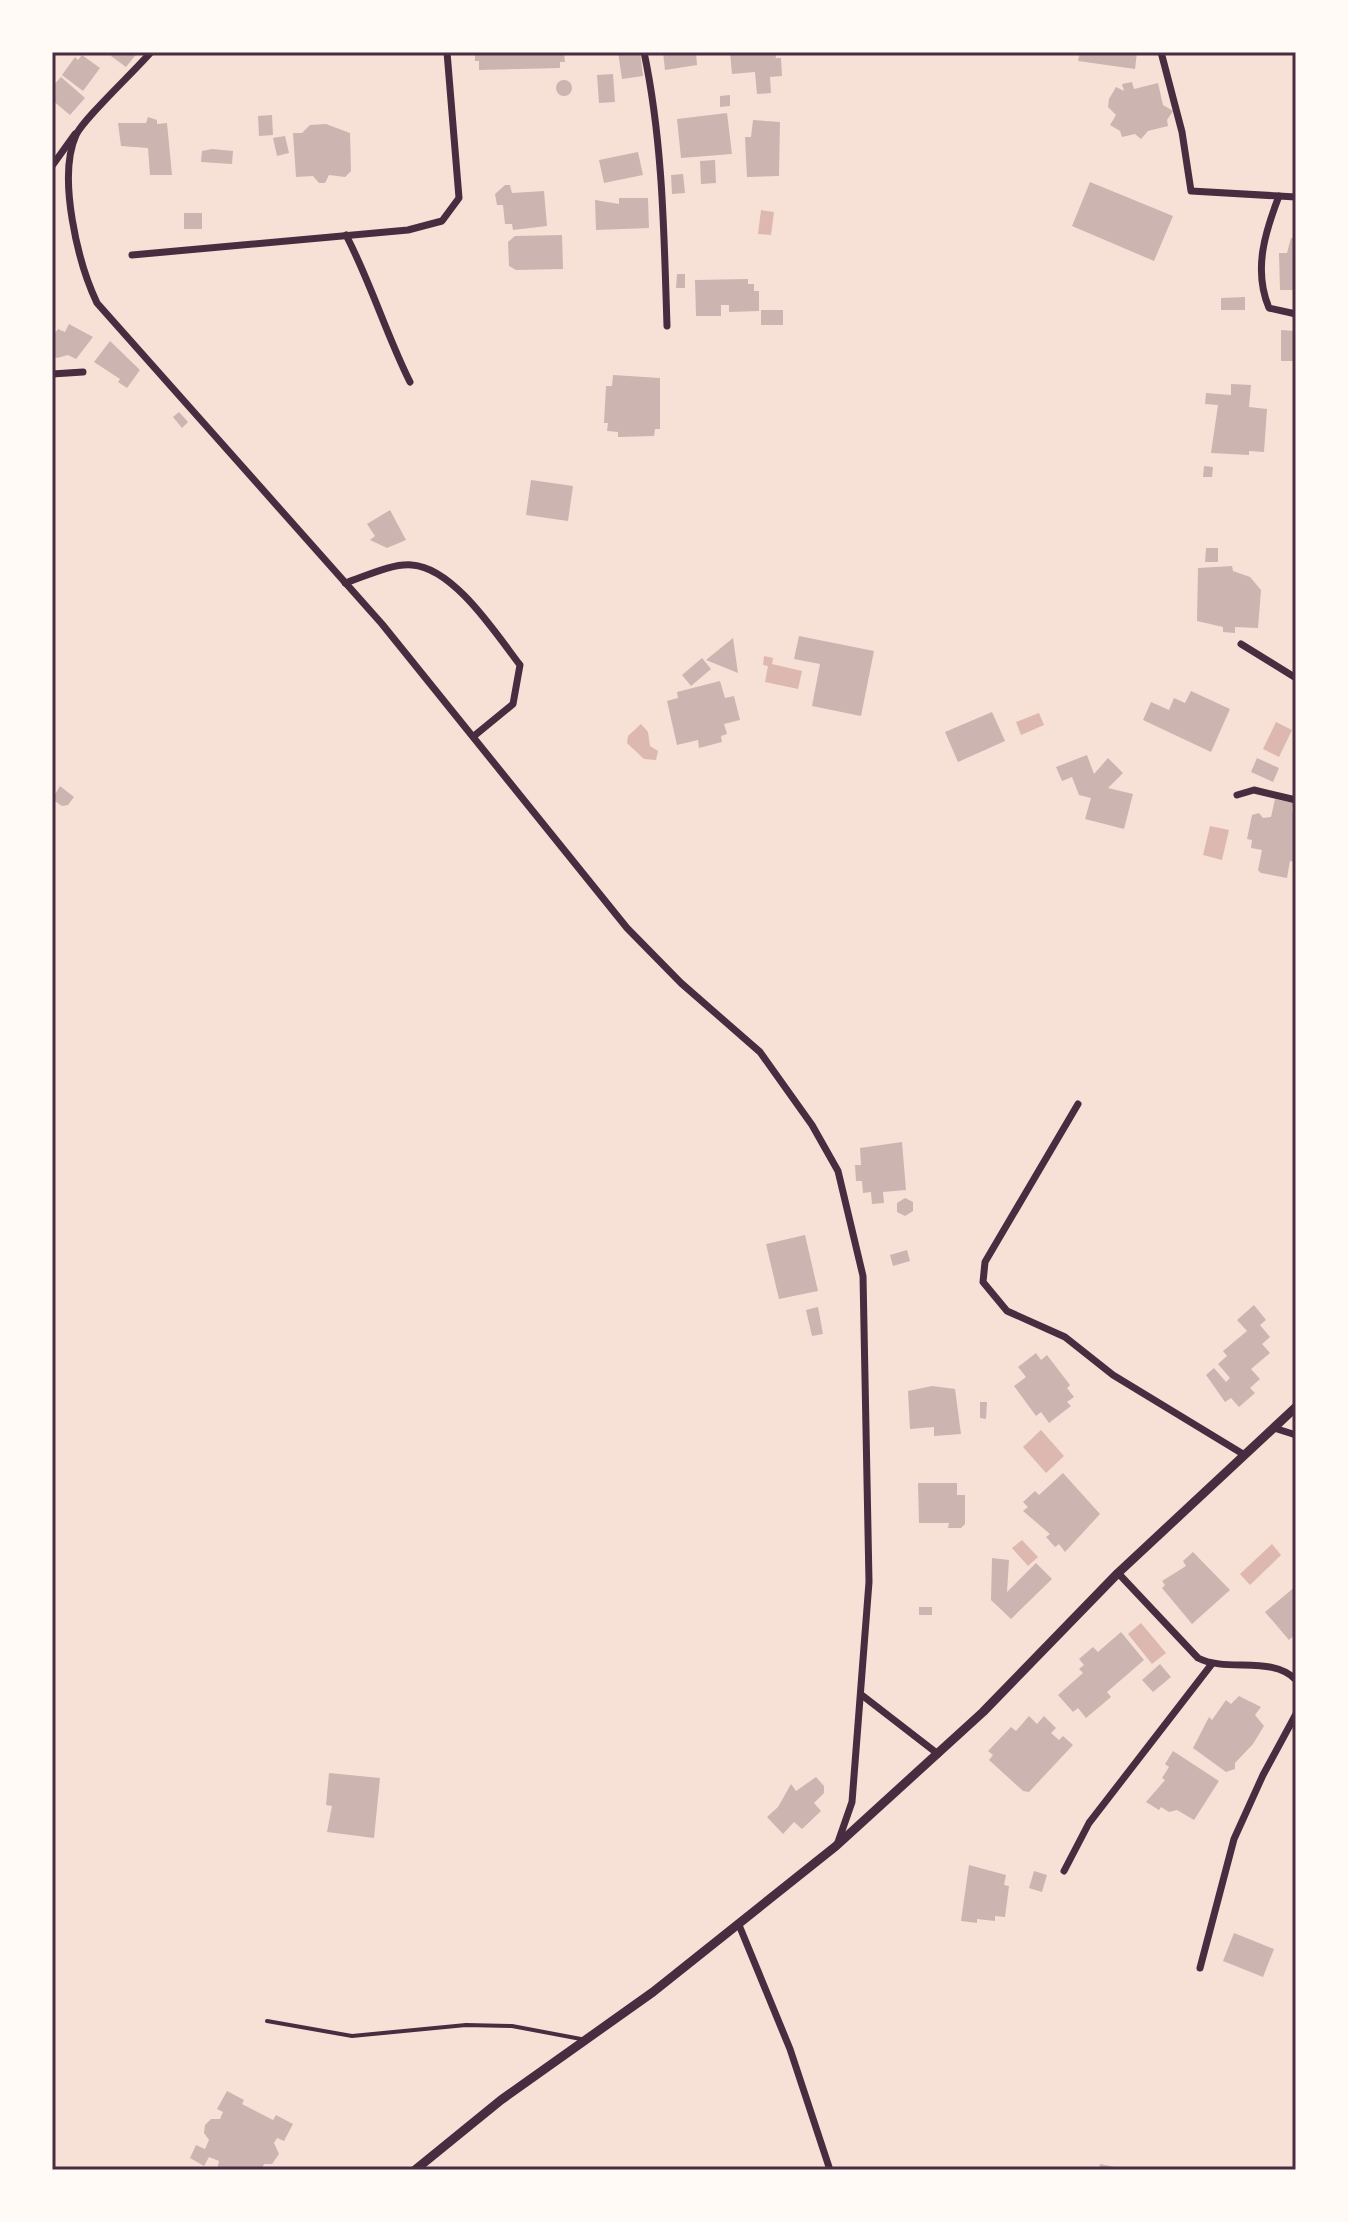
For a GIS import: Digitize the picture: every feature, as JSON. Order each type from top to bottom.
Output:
[{"type":"street","points":[[52,166],[77,133],[151,52]]},
{"type":"street","points":[[132,255],[346,235],[427,226],[442,221],[459,198],[447,52]]},
{"type":"street","points":[[644,52],[664,224],[667,326]]},
{"type":"street","points":[[1161,52],[1182,132],[1191,191],[1296,197]]},
{"type":"street","points":[[77,133],[69,166],[74,237],[84,276],[97,303],[345,583],[474,736],[577,870],[627,928],[681,983],[760,1052],[812,1125],[838,1171],[863,1276],[869,1582],[863,1696],[852,1802],[836,1846]]},
{"type":"street","points":[[1279,196],[1263,240],[1262,291],[1269,308],[1296,314]]},
{"type":"street","points":[[346,235],[364,269],[390,341],[410,382]]},
{"type":"street","points":[[52,374],[83,372]]},
{"type":"street","points":[[345,583],[410,564],[438,572],[473,605],[520,665],[513,704],[474,736]]},
{"type":"street","points":[[1241,644],[1296,678]]},
{"type":"street","points":[[1237,795],[1254,790],[1296,800]]},
{"type":"street","points":[[1078,1104],[985,1262],[983,1282],[1007,1311],[1065,1337],[1113,1375],[1243,1454]]},
{"type":"street","points":[[415,2170],[501,2100],[587,2040],[739,1925],[836,1846],[938,1754],[1118,1573],[1296,1407]]},
{"type":"street","points":[[1274,1428],[1296,1435]]},
{"type":"street","points":[[1118,1573],[1185,1648],[1211,1665],[1280,1669],[1296,1680]]},
{"type":"street","points":[[1064,1871],[1089,1823],[1211,1665]]},
{"type":"street","points":[[863,1696],[938,1754]]},
{"type":"street","points":[[1200,1968],[1234,1839],[1263,1775],[1296,1714]]},
{"type":"street","points":[[739,1925],[785,2037],[830,2170]]},
{"type":"lane","points":[[267,2021],[352,2036],[421,2028],[512,2026],[587,2040]]},
{"type":"shaded area","points":[[761,210],[774,212],[771,235],[758,234]]},
{"type":"shaded area","points":[[764,656],[773,658],[772,664],[802,671],[798,689],[765,682],[768,666],[763,665]]},
{"type":"shaded area","points":[[1039,713],[1044,725],[1021,735],[1016,722]]},
{"type":"shaded area","points":[[1276,722],[1292,730],[1279,757],[1263,749]]},
{"type":"shaded area","points":[[641,724],[648,732],[650,746],[658,751],[656,760],[644,759],[627,743],[628,736]]},
{"type":"shaded area","points":[[1210,826],[1229,830],[1222,860],[1203,855]]},
{"type":"shaded area","points":[[1041,1430],[1064,1456],[1046,1473],[1023,1447]]},
{"type":"shaded area","points":[[1022,1540],[1038,1557],[1028,1566],[1012,1548]]},
{"type":"shaded area","points":[[1272,1544],[1281,1555],[1250,1585],[1240,1574]]},
{"type":"shaded area","points":[[1141,1623],[1166,1653],[1152,1664],[1128,1634]]},
{"type":"building","points":[[114,52],[138,52],[126,67],[111,56]]},
{"type":"building","points":[[479,52],[564,52],[565,62],[560,62],[560,68],[479,70],[479,61],[475,61],[475,53]]},
{"type":"building","points":[[618,52],[640,52],[643,76],[622,79]]},
{"type":"building","points":[[663,52],[696,52],[697,65],[665,70]]},
{"type":"building","points":[[730,52],[775,52],[776,58],[781,58],[782,76],[770,77],[771,93],[757,94],[755,72],[732,74]]},
{"type":"building","points":[[1080,52],[1137,52],[1135,69],[1078,61]]},
{"type":"building","points":[[82,55],[100,68],[83,91],[62,75],[75,57],[78,60]]},
{"type":"building","points":[[613,74],[615,102],[599,103],[597,75]]},
{"type":"building","points":[[61,77],[85,98],[70,115],[52,100],[52,87]]},
{"type":"building","points":[[564,80],[570,82],[570,94],[564,96],[558,94],[556,88],[558,82]]},
{"type":"building","points":[[1132,82],[1134,89],[1158,83],[1163,105],[1173,111],[1167,120],[1168,126],[1148,131],[1141,139],[1135,134],[1122,137],[1120,131],[1110,125],[1116,115],[1108,107],[1109,99],[1116,87],[1124,91],[1122,84]]},
{"type":"building","points":[[730,95],[730,106],[720,107],[720,96]]},
{"type":"building","points":[[727,113],[732,154],[681,158],[677,119]]},
{"type":"building","points":[[272,115],[273,135],[259,136],[258,116]]},
{"type":"building","points":[[148,117],[157,120],[157,124],[167,123],[172,175],[150,175],[148,148],[121,146],[118,123],[146,123]]},
{"type":"building","points":[[753,120],[780,122],[779,176],[747,177],[745,137],[751,137]]},
{"type":"building","points":[[326,124],[350,133],[351,171],[345,177],[329,175],[325,183],[319,183],[313,176],[296,177],[293,133],[302,133],[310,125]]},
{"type":"building","points":[[285,136],[289,153],[277,156],[273,138]]},
{"type":"building","points":[[202,151],[233,151],[232,164],[201,162]]},
{"type":"building","points":[[638,152],[643,175],[604,183],[599,160]]},
{"type":"building","points":[[715,160],[716,183],[701,184],[700,161]]},
{"type":"building","points":[[683,174],[685,193],[672,194],[671,175]]},
{"type":"building","points":[[1090,182],[1173,216],[1154,261],[1072,226]]},
{"type":"building","points":[[505,185],[510,185],[512,193],[544,191],[547,226],[513,230],[512,224],[505,224],[503,205],[497,205],[495,194]]},
{"type":"building","points":[[619,198],[648,198],[649,228],[596,230],[595,200],[619,204]]},
{"type":"building","points":[[184,213],[202,213],[202,229],[184,229]]},
{"type":"building","points":[[562,235],[563,269],[516,270],[509,266],[508,242],[515,236]]},
{"type":"building","points":[[1291,238],[1296,238],[1296,290],[1280,290],[1279,253],[1287,253]]},
{"type":"building","points":[[677,274],[685,274],[685,288],[676,288]]},
{"type":"building","points":[[748,279],[748,284],[754,284],[754,291],[759,291],[759,311],[729,312],[729,305],[721,305],[721,316],[696,316],[695,280]]},
{"type":"building","points":[[1245,297],[1245,310],[1221,310],[1221,298]]},
{"type":"building","points":[[761,310],[783,310],[783,325],[761,325]]},
{"type":"building","points":[[69,324],[93,337],[76,359],[68,355],[57,358],[52,355],[52,337],[58,329],[65,332]]},
{"type":"building","points":[[1281,330],[1296,331],[1296,361],[1281,361]]},
{"type":"building","points":[[110,341],[140,370],[127,388],[118,382],[120,379],[94,362]]},
{"type":"building","points":[[613,375],[660,378],[660,429],[655,429],[654,436],[618,437],[618,432],[607,431],[608,423],[604,423],[606,386],[612,386]]},
{"type":"building","points":[[1231,384],[1251,385],[1249,407],[1267,409],[1264,452],[1249,451],[1249,455],[1211,453],[1218,405],[1205,404],[1206,393],[1231,395]]},
{"type":"building","points":[[179,412],[188,422],[182,428],[173,417]]},
{"type":"building","points":[[1204,466],[1213,467],[1212,477],[1203,477]]},
{"type":"building","points":[[531,480],[573,486],[568,521],[526,515]]},
{"type":"building","points":[[390,510],[406,540],[387,548],[370,540],[375,536],[367,524]]},
{"type":"building","points":[[1206,548],[1218,548],[1218,562],[1205,562]]},
{"type":"building","points":[[1232,566],[1233,571],[1250,577],[1261,590],[1258,628],[1235,627],[1235,633],[1223,632],[1223,627],[1197,621],[1198,568]]},
{"type":"building","points":[[799,636],[874,651],[861,716],[812,706],[820,664],[794,659]]},
{"type":"building","points":[[733,638],[738,673],[706,660]]},
{"type":"building","points":[[702,658],[711,669],[691,686],[682,675]]},
{"type":"building","points":[[720,681],[725,698],[734,696],[740,720],[724,724],[727,734],[721,736],[722,742],[699,748],[698,740],[677,745],[667,701],[678,698],[677,692]]},
{"type":"building","points":[[1191,691],[1230,709],[1211,752],[1143,720],[1151,702],[1169,710],[1174,698],[1185,703]]},
{"type":"building","points":[[992,712],[1005,741],[958,762],[945,732]]},
{"type":"building","points":[[1087,755],[1094,774],[1108,758],[1123,773],[1108,788],[1133,794],[1124,829],[1085,819],[1091,798],[1079,795],[1072,777],[1062,781],[1056,767]]},
{"type":"building","points":[[1257,758],[1279,768],[1273,782],[1251,772]]},
{"type":"building","points":[[60,786],[74,797],[68,805],[62,806],[52,799]]},
{"type":"building","points":[[1275,799],[1293,803],[1292,811],[1296,812],[1296,862],[1290,861],[1287,878],[1261,873],[1258,870],[1262,850],[1251,848],[1252,840],[1247,839],[1252,815],[1259,813],[1263,818],[1271,817]]},
{"type":"building","points":[[902,1142],[906,1190],[883,1192],[884,1203],[872,1204],[871,1192],[863,1193],[862,1181],[856,1181],[855,1165],[861,1165],[860,1148]]},
{"type":"building","points":[[905,1198],[913,1202],[913,1211],[905,1216],[897,1212],[897,1203]]},
{"type":"building","points":[[805,1235],[818,1291],[779,1299],[766,1244]]},
{"type":"building","points":[[907,1250],[910,1261],[893,1266],[890,1255]]},
{"type":"building","points":[[1254,1305],[1266,1320],[1260,1325],[1270,1337],[1262,1344],[1270,1353],[1251,1369],[1260,1379],[1250,1388],[1255,1393],[1239,1407],[1231,1398],[1225,1402],[1206,1375],[1214,1368],[1226,1382],[1230,1378],[1218,1364],[1227,1356],[1223,1351],[1247,1331],[1237,1320]]},
{"type":"building","points":[[818,1307],[823,1334],[812,1336],[806,1310]]},
{"type":"building","points":[[1036,1353],[1041,1360],[1047,1355],[1070,1385],[1067,1388],[1074,1397],[1067,1402],[1071,1406],[1049,1423],[1041,1412],[1036,1416],[1014,1386],[1026,1377],[1018,1367]]},
{"type":"building","points":[[932,1386],[955,1389],[961,1434],[934,1436],[934,1427],[910,1429],[908,1391]]},
{"type":"building","points":[[980,1402],[987,1402],[986,1419],[980,1418]]},
{"type":"building","points":[[1063,1473],[1100,1514],[1065,1552],[1059,1544],[1055,1547],[1046,1537],[1050,1534],[1023,1511],[1028,1507],[1023,1502],[1035,1491],[1039,1495]]},
{"type":"building","points":[[918,1483],[957,1483],[957,1495],[965,1495],[965,1524],[961,1528],[948,1528],[949,1523],[919,1523]]},
{"type":"building","points":[[1193,1552],[1230,1590],[1192,1624],[1162,1588],[1165,1585],[1162,1581],[1186,1566],[1183,1561]]},
{"type":"building","points":[[992,1558],[1009,1560],[1007,1592],[1036,1563],[1052,1579],[1011,1619],[991,1600]]},
{"type":"building","points":[[1296,1586],[1296,1634],[1289,1640],[1265,1612]]},
{"type":"building","points":[[919,1607],[932,1607],[932,1615],[919,1615]]},
{"type":"building","points":[[1121,1632],[1144,1660],[1107,1692],[1111,1697],[1086,1718],[1078,1708],[1073,1712],[1058,1695],[1083,1673],[1079,1669],[1084,1665],[1079,1659],[1093,1647],[1098,1652]]},
{"type":"building","points":[[1160,1664],[1171,1677],[1153,1692],[1142,1680]]},
{"type":"building","points":[[1239,1696],[1261,1707],[1255,1715],[1264,1726],[1253,1744],[1235,1763],[1235,1769],[1226,1772],[1193,1748],[1209,1717],[1212,1720],[1226,1700],[1231,1704]]},
{"type":"building","points":[[1029,1716],[1037,1724],[1044,1716],[1056,1728],[1051,1733],[1059,1740],[1063,1736],[1073,1745],[1029,1792],[1023,1791],[989,1760],[993,1755],[988,1751],[1011,1727],[1016,1731]]},
{"type":"building","points":[[1173,1751],[1219,1781],[1194,1820],[1177,1810],[1169,1812],[1161,1807],[1159,1810],[1146,1802],[1165,1780],[1162,1778],[1169,1767],[1165,1764]]},
{"type":"building","points":[[329,1773],[380,1778],[374,1838],[327,1832],[332,1806],[326,1805]]},
{"type":"building","points":[[816,1777],[824,1786],[824,1793],[814,1803],[821,1811],[802,1829],[794,1822],[783,1834],[767,1817],[778,1807],[791,1784],[796,1791]]},
{"type":"building","points":[[969,1865],[1006,1875],[1004,1885],[1009,1886],[1005,1917],[995,1916],[995,1921],[977,1919],[977,1923],[961,1921]]},
{"type":"building","points":[[1034,1871],[1047,1875],[1042,1892],[1029,1888]]},
{"type":"building","points":[[1234,1933],[1274,1949],[1263,1977],[1223,1961]]},
{"type":"building","points":[[227,2091],[244,2100],[242,2104],[273,2120],[276,2115],[293,2124],[284,2141],[277,2138],[274,2143],[279,2154],[272,2164],[264,2164],[261,2170],[217,2170],[219,2161],[209,2157],[204,2166],[190,2158],[196,2145],[205,2149],[209,2140],[204,2133],[205,2125],[211,2119],[220,2119],[223,2112],[217,2109]]},
{"type":"building","points":[[1100,2164],[1124,2169],[1124,2170],[1099,2170]]}]
